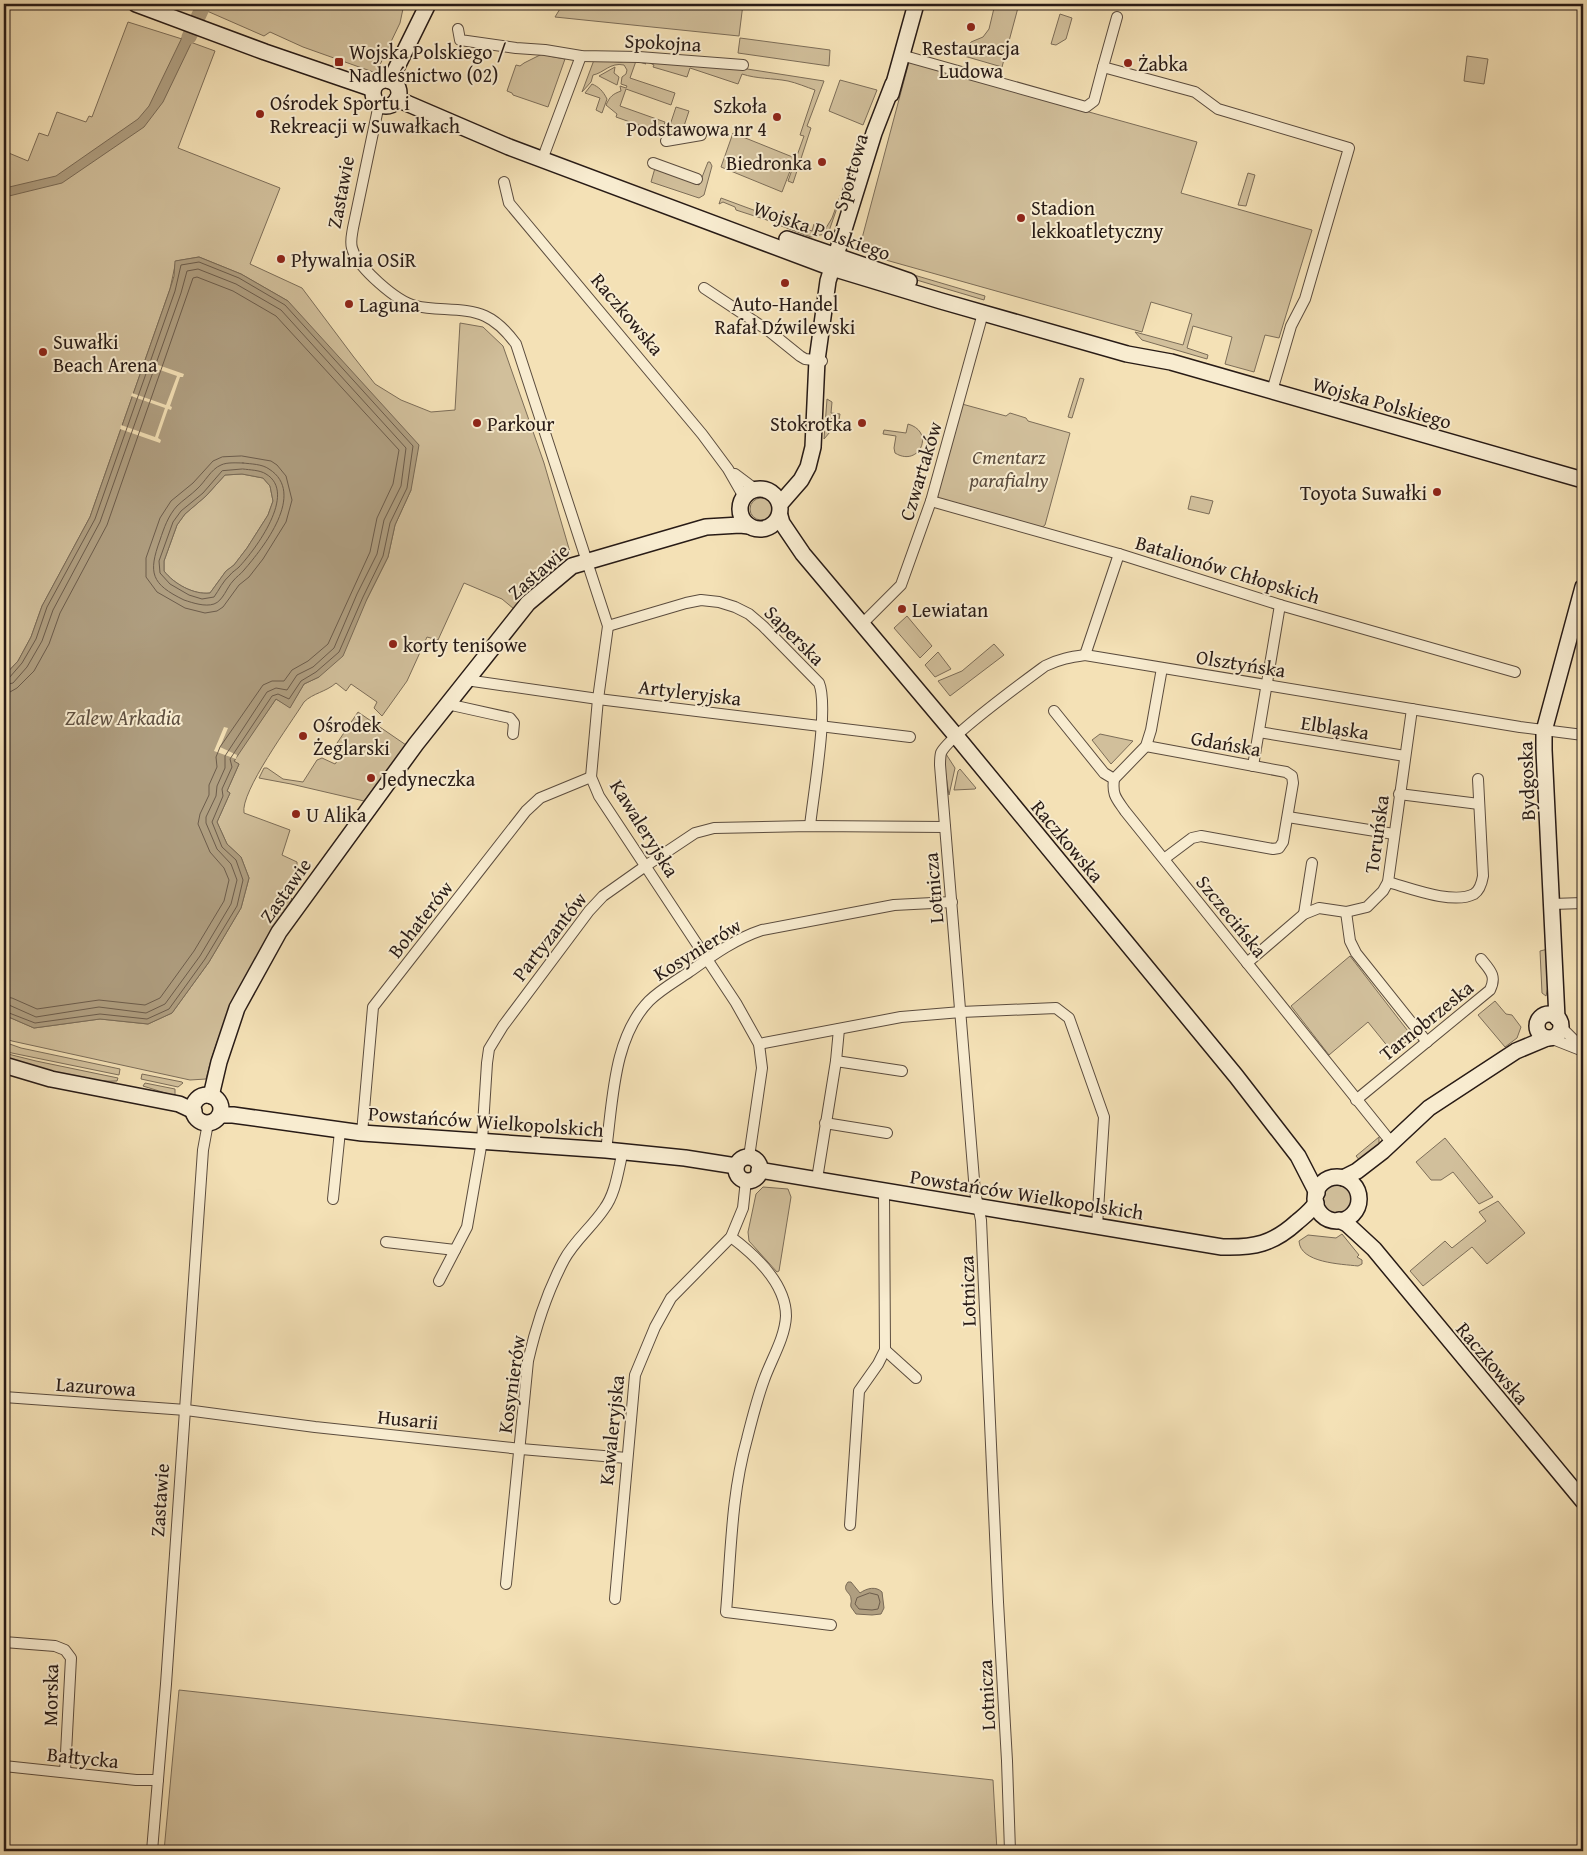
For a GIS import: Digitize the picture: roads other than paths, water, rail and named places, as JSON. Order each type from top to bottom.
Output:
[{"type":"street","points":[[136,4],[373,89]]},
{"type":"street","points":[[390,81],[428,4]]},
{"type":"street","name":"Sportowa","points":[[777,504],[801,480],[808,467],[813,447],[820,361],[839,264],[874,133],[893,84],[916,4]]},
{"type":"street","points":[[901,55],[1086,107],[1094,101],[1117,17]]},
{"type":"street","name":"Spokojna","points":[[458,29],[460,40],[516,48],[545,50],[581,56],[743,65]]},
{"type":"street","points":[[545,152],[581,56]]},
{"type":"street","points":[[1103,67],[1195,92],[1218,108],[1349,148],[1305,299],[1291,326],[1272,391]]},
{"type":"street","points":[[383,80],[390,81],[398,87],[397,99],[387,106],[379,104],[373,98],[373,89],[383,80]]},
{"type":"street","points":[[397,99],[463,126]]},
{"type":"street","name":"Zastawie","points":[[152,1851],[186,1410],[203,1150],[218,1063],[237,1008],[279,932],[311,886],[466,680],[528,603],[572,566],[586,561],[524,366],[516,344],[509,334],[484,315],[414,306],[401,299],[389,291],[363,266],[352,248],[353,228],[379,104]]},
{"type":"street","name":"Wojska Polskiego","points":[[463,126],[508,138],[839,264],[1130,346],[1171,362],[1583,480]]},
{"type":"street","name":"Wojska Polskiego","points":[[463,126],[509,147],[983,313],[1127,354],[1171,362]]},
{"type":"street","points":[[666,141],[701,135]]},
{"type":"street","points":[[653,163],[697,179]]},
{"type":"street","name":"Raczkowska","points":[[504,182],[509,203],[513,209],[702,434],[747,497]]},
{"type":"street","points":[[704,288],[770,331],[800,356],[805,359],[820,361]]},
{"type":"street","name":"Czwartaków","points":[[862,623],[901,585],[930,502],[983,313]]},
{"type":"street","points":[[586,561],[706,527],[734,512],[747,497],[761,489],[777,504],[777,522],[767,529],[754,529],[749,526],[742,517],[747,497]]},
{"type":"street","name":"Batalionów Chłopskich","points":[[930,502],[1119,554],[1280,605],[1515,672]]},
{"type":"street","name":"Raczkowska","points":[[777,504],[782,523],[803,554],[957,736],[1236,1076],[1298,1156],[1316,1198]]},
{"type":"street","points":[[706,527],[749,526]]},
{"type":"street","name":"Raczkowska","points":[[767,529],[779,535],[803,554]]},
{"type":"street","points":[[1086,655],[1119,554]]},
{"type":"street","name":"Kawaleryjska","points":[[586,561],[608,626],[598,699],[591,777],[598,796],[736,1003],[759,1044],[762,1068],[749,1157]]},
{"type":"street","name":"Bydgoska","points":[[1559,1022],[1555,978],[1544,731],[1583,587]]},
{"type":"street","name":"Saperska","points":[[608,626],[701,600],[735,607],[749,614],[764,626],[819,683],[822,690],[821,725],[810,826]]},
{"type":"street","points":[[1253,766],[1280,605]]},
{"type":"street","name":"Olsztyńska","points":[[957,736],[1045,666],[1056,660],[1086,655],[1544,731],[1583,735]]},
{"type":"street","points":[[1054,711],[1104,773],[1114,779],[1146,746],[1151,730],[1162,668]]},
{"type":"street","name":"Artyleryjska","points":[[466,680],[598,699],[910,737]]},
{"type":"street","points":[[448,704],[510,718],[514,723],[513,734]]},
{"type":"street","name":"Toruńska","points":[[1247,963],[1304,914],[1320,908],[1346,912],[1367,907],[1384,891],[1388,882],[1412,708]]},
{"type":"street","name":"Elbląska","points":[[1259,732],[1405,756]]},
{"type":"street","name":"Lotnicza","points":[[957,736],[947,745],[940,758],[962,1012],[975,1192],[981,1220],[1010,1851]]},
{"type":"street","name":"Gdańska","points":[[1146,746],[1286,772],[1292,776],[1294,783],[1288,817]]},
{"type":"street","name":"Bohaterów","points":[[362,1133],[373,1007],[526,811],[540,798],[591,777]]},
{"type":"street","name":"Szczecińska","points":[[1114,779],[1114,797],[1356,1100],[1387,1146]]},
{"type":"street","points":[[1388,882],[1448,897],[1462,897],[1475,893],[1481,886],[1483,876],[1478,779]]},
{"type":"street","points":[[1399,794],[1479,804]]},
{"type":"street","points":[[1164,859],[1192,838],[1201,836],[1273,849],[1280,848],[1288,817],[1394,834]]},
{"type":"street","name":"Partyzantów","points":[[439,1281],[467,1227],[482,1141],[489,1049],[494,1038],[589,911],[603,896],[695,833],[714,828],[810,826],[945,827]]},
{"type":"street","points":[[1304,914],[1312,863]]},
{"type":"street","name":"Kosynierów","points":[[606,1150],[620,1052],[628,1031],[638,1013],[650,1000],[707,959],[744,936],[762,930],[894,905],[952,902]]},
{"type":"street","points":[[1552,904],[1583,903]]},
{"type":"street","points":[[1346,912],[1350,942],[1356,953],[1426,1042]]},
{"type":"street","name":"Tarnobrzeska","points":[[1356,1100],[1490,990],[1494,976],[1480,959]]},
{"type":"street","name":"Bydgoska","points":[[1516,1051],[1539,1022],[1555,978]]},
{"type":"street","points":[[759,1044],[901,1017],[1056,1008],[1069,1018],[1104,1117],[1097,1226]]},
{"type":"street","points":[[1547,1015],[1559,1022],[1583,1050],[1548,1038],[1539,1032],[1539,1022],[1547,1015]]},
{"type":"street","points":[[1548,1038],[1559,1033],[1559,1022]]},
{"type":"street","points":[[817,1179],[836,1061],[839,1029]]},
{"type":"street","name":"Bydgoska","points":[[1337,1178],[1357,1171],[1429,1108],[1516,1051],[1548,1038]]},
{"type":"street","points":[[836,1061],[902,1071]]},
{"type":"street","name":"Powstańców Wielkopolskich","points":[[4,1065],[51,1078],[179,1104],[340,1131],[623,1151],[736,1166]]},
{"type":"street","points":[[825,1123],[887,1132]]},
{"type":"street","points":[[333,1199],[340,1131]]},
{"type":"street","name":"Bydgoska","points":[[1356,1189],[1387,1146]]},
{"type":"street","name":"Kosynierów","points":[[506,1584],[521,1449],[528,1361],[543,1310],[564,1259],[605,1208],[613,1191],[623,1151]]},
{"type":"street","name":"Raczkowska","points":[[1298,1156],[1337,1178]]},
{"type":"street","points":[[749,1157],[756,1160],[760,1170],[754,1179],[746,1180],[738,1175],[736,1166],[741,1159],[749,1157]]},
{"type":"street","name":"Powstańców Wielkopolskich","points":[[760,1170],[1197,1243],[1235,1247],[1261,1244],[1276,1239],[1312,1210],[1316,1198]]},
{"type":"street","points":[[1337,1178],[1351,1182],[1356,1189],[1358,1196],[1356,1209],[1351,1215],[1332,1219],[1320,1213],[1316,1198],[1320,1186],[1337,1178]]},
{"type":"street","name":"Kawaleryjska","points":[[615,1599],[635,1375],[655,1327],[672,1298],[731,1238],[742,1208],[746,1180]]},
{"type":"street","points":[[850,1525],[859,1391],[878,1364],[884,1350],[884,1191]]},
{"type":"street","name":"Raczkowska","points":[[1356,1209],[1374,1249]]},
{"type":"street","name":"Raczkowska","points":[[1332,1219],[1347,1224],[1374,1249],[1583,1501]]},
{"type":"street","name":"Powstańców Wielkopolskich","points":[[1287,1232],[1332,1219]]},
{"type":"street","points":[[731,1238],[743,1246],[777,1284],[786,1316],[782,1336],[764,1381],[746,1439],[739,1470],[733,1506],[726,1612],[831,1625]]},
{"type":"street","points":[[386,1242],[455,1250]]},
{"type":"street","points":[[884,1350],[916,1378]]},
{"type":"street","name":"Lazurowa","points":[[4,1397],[186,1410]]},
{"type":"street","name":"Husarii","points":[[186,1410],[315,1427],[521,1449],[627,1458]]},
{"type":"street","name":"Morska","points":[[4,1642],[55,1646],[65,1650],[71,1658],[65,1772]]},
{"type":"street","name":"Bałtycka","points":[[4,1766],[136,1780],[158,1780]]},
{"type":"water","points":[[189,23],[199,27],[163,102],[144,127],[62,183],[9,196],[4,201],[5,188],[56,176],[138,119],[149,106]]},
{"type":"water","name":"Zalew Arkadia","points":[[199,257],[241,274],[288,301],[419,445],[411,490],[395,525],[388,557],[367,599],[343,656],[319,677],[304,684],[290,708],[276,699],[234,761],[239,764],[227,791],[230,793],[217,822],[227,844],[241,857],[249,878],[241,908],[209,962],[172,1013],[148,1024],[100,1019],[34,1028],[4,1015],[4,676],[18,661],[31,637],[42,606],[90,517],[170,289],[174,276],[175,261]],"holes":[[[242,474],[263,478],[270,486],[273,501],[268,515],[247,548],[234,565],[226,571],[210,593],[197,592],[185,588],[168,576],[164,571],[164,561],[177,525],[185,514],[206,496],[225,475]]]},
{"type":"water","points":[[848,1582],[851,1582],[860,1593],[871,1588],[882,1592],[884,1608],[881,1614],[856,1614],[851,1607],[851,1597],[846,1589]]},
{"type":"waterway","points":[[189,37],[204,4]]},
{"type":"place","name":"Restauracja Ludowa","points":[[971,27]]},
{"type":"place","name":"Wojska Polskiego / Nadleśnictwo (02)","points":[[339,62]]},
{"type":"place","name":"Żabka","points":[[1128,63]]},
{"type":"place","name":"Ośrodek Sportu i Rekreacji w Suwałkach","points":[[260,114]]},
{"type":"place","name":"Szkoła Podstawowa nr 4","points":[[777,117]]},
{"type":"place","name":"Biedronka","points":[[822,162]]},
{"type":"place","name":"Stadion lekkoatletyczny","points":[[1021,218]]},
{"type":"place","name":"Pływalnia OSiR","points":[[281,259]]},
{"type":"place","name":"Auto-Handel Rafał Dźwilewski","points":[[785,283]]},
{"type":"place","name":"Laguna","points":[[349,304]]},
{"type":"place","name":"Suwałki Beach Arena","points":[[43,352]]},
{"type":"place","name":"Parkour","points":[[477,423]]},
{"type":"place","name":"Stokrotka","points":[[862,423]]},
{"type":"place","name":"Toyota Suwałki","points":[[1437,492]]},
{"type":"place","name":"Lewiatan","points":[[902,609]]},
{"type":"place","name":"korty tenisowe","points":[[393,644]]},
{"type":"place","name":"Ośrodek Żeglarski","points":[[303,736]]},
{"type":"place","name":"Jedyneczka","points":[[371,778]]},
{"type":"place","name":"U Alika","points":[[296,814]]},
{"type":"park label","name":"Cmentarz parafialny","points":[[1009,468]]}]
